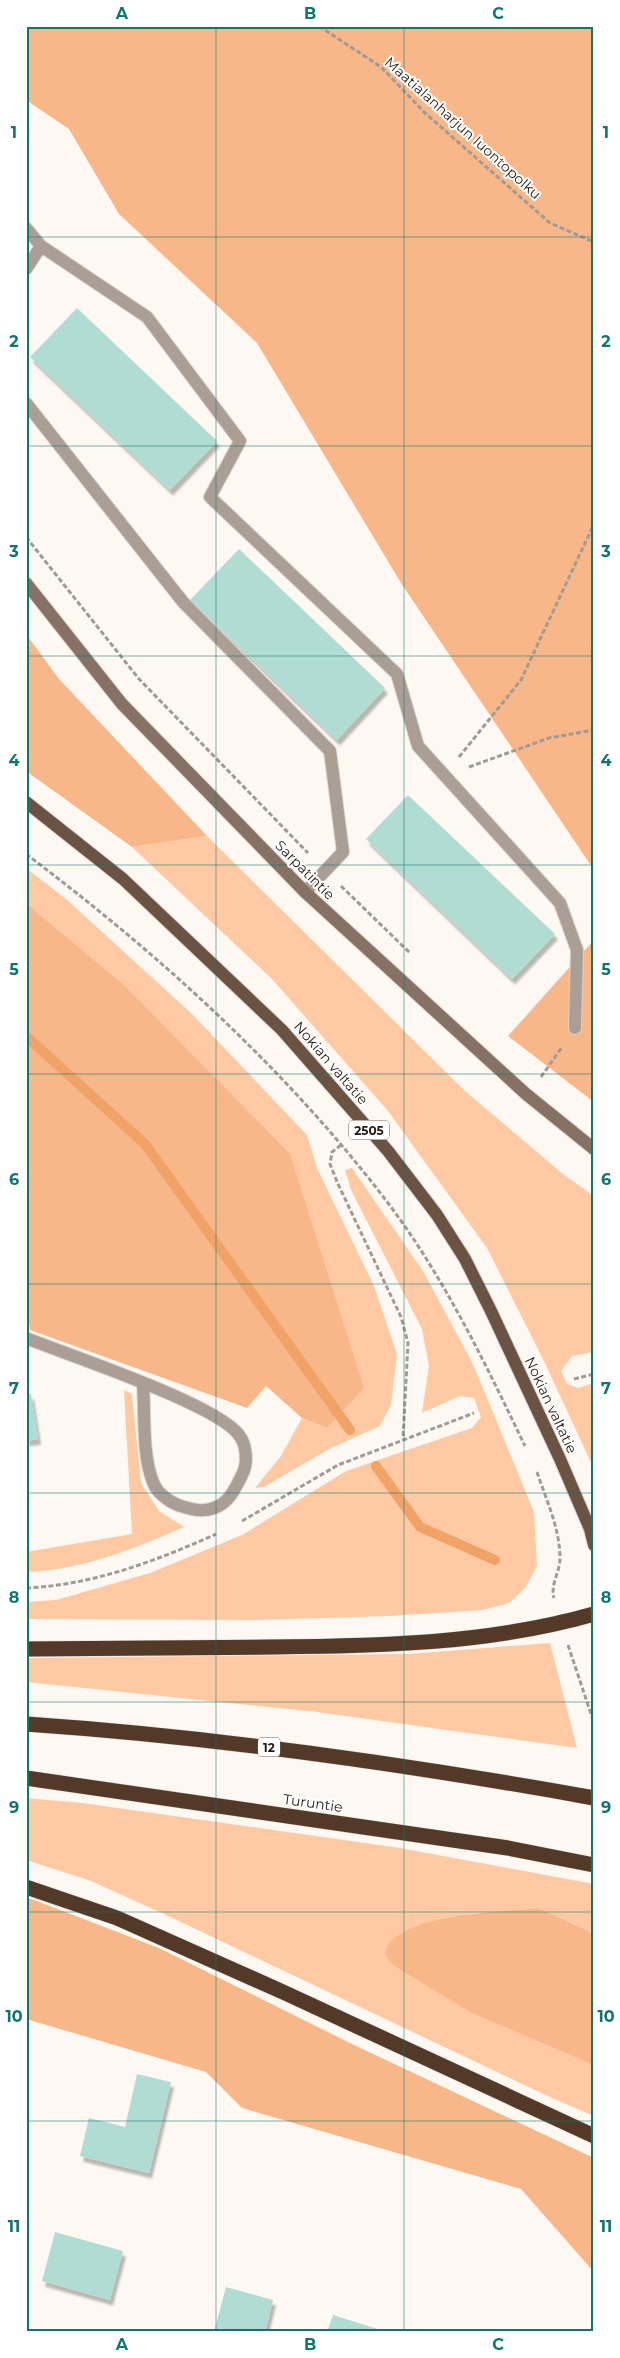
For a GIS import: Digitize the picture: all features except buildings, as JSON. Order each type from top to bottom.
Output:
[{"type":"highway","points":[[26,1649],[331,1646],[420,1643],[495,1636],[561,1624],[594,1614]]},
{"type":"highway","name":"12","points":[[26,1724],[292,1749],[594,1798]]},
{"type":"highway","name":"Turuntie","points":[[26,1778],[508,1848],[594,1865]]},
{"type":"highway","points":[[26,1887],[117,1918],[283,1992],[594,2136]]},
{"type":"main road","name":"Sarpatintie","points":[[26,583],[122,704],[305,892],[526,1094],[594,1149]]},
{"type":"main road","name":"Nokian valtatie","points":[[26,802],[123,879],[282,1030],[388,1151],[437,1215],[465,1259],[491,1311],[560,1459],[590,1529],[594,1545]]},
{"type":"street","points":[[26,228],[41,246],[147,318],[240,441],[210,497],[397,674],[418,746],[560,903],[577,950],[575,1028]]},
{"type":"street","points":[[26,269],[41,246]]},
{"type":"street","points":[[26,403],[183,602],[330,751],[344,852],[305,892]]},
{"type":"street","points":[[26,1338],[143,1384],[220,1418],[240,1435],[246,1457],[244,1471],[226,1502],[207,1510],[194,1510],[178,1506],[162,1496],[153,1484],[148,1466],[143,1384]]},
{"type":"path","name":"Maatialanharjun luontopolku","points":[[319,26],[381,67],[425,113],[550,223],[594,242]]},
{"type":"path","points":[[445,775],[521,680],[594,524]]},
{"type":"path","points":[[26,537],[139,679],[326,871],[412,954]]},
{"type":"path","points":[[445,775],[549,738],[594,730]]},
{"type":"path","points":[[26,854],[79,894],[196,994],[281,1079],[342,1145],[389,1204],[438,1278],[490,1373],[528,1453]]},
{"type":"path","points":[[526,1094],[540,1078],[575,1028]]},
{"type":"path","points":[[533,1072],[540,1078]]},
{"type":"path","points":[[342,1145],[332,1152],[330,1164],[401,1317],[408,1343],[403,1439]]},
{"type":"path","points":[[574,1379],[594,1374]]},
{"type":"path","points":[[537,1470],[558,1539],[559,1573],[552,1590],[569,1650],[594,1723]]},
{"type":"shaded area","points":[[26,26],[594,26],[594,870],[401,583],[257,343],[119,214],[69,129],[26,100]]},
{"type":"shaded area","points":[[26,634],[59,679],[207,836],[132,847],[26,771]]},
{"type":"shaded area","points":[[207,836],[465,1091],[563,1174],[594,1196],[594,1352],[572,1356],[561,1371],[567,1384],[578,1388],[594,1383],[594,1469],[544,1361],[487,1248],[388,1111],[272,979],[132,847]]},
{"type":"shaded area","points":[[26,868],[66,899],[191,1013],[307,1135],[317,1168],[374,1286],[397,1354],[391,1405],[380,1426],[329,1449],[264,1487],[255,1488],[281,1456],[302,1418],[327,1428],[122,983],[26,903]]},
{"type":"shaded area","points":[[26,903],[122,983],[290,1154],[364,1388],[327,1428],[302,1418],[266,1386],[247,1408],[30,1330],[26,1298]]},
{"type":"shaded area","points":[[594,940],[594,1102],[508,1036]]},
{"type":"shaded area","points":[[352,1168],[423,1271],[473,1364],[534,1512],[537,1566],[525,1588],[509,1603],[483,1610],[390,1616],[255,1620],[26,1619],[26,1602],[56,1600],[150,1573],[242,1535],[346,1471],[472,1428],[481,1417],[474,1398],[460,1396],[422,1413],[429,1366],[422,1329],[351,1190],[345,1170]]},
{"type":"shaded area","points":[[124,1390],[132,1394],[141,1483],[159,1511],[184,1527],[146,1543],[87,1563],[26,1572],[26,1552],[132,1534]]},
{"type":"shaded area","points":[[550,1643],[577,1748],[317,1712],[26,1682],[26,1658],[409,1654]]},
{"type":"shaded area","points":[[26,1798],[82,1803],[400,1848],[594,1884],[594,1936],[589,1931],[538,1908],[467,1914],[594,2065],[594,2116],[554,2099],[91,1881],[26,1860]]},
{"type":"shaded area","points":[[26,1897],[159,1948],[354,2045],[594,2158],[594,2272],[521,2189],[242,2108],[206,2072],[26,2019]]},
{"type":"shaded area","points":[[538,1908],[589,1931],[594,1936],[594,2065],[470,2012],[393,1965],[385,1954],[392,1940],[422,1924],[462,1915]]},
{"type":"waterway","points":[[26,1036],[145,1144],[350,1430]]},
{"type":"waterway","points":[[376,1466],[420,1527],[495,1560]]}]
